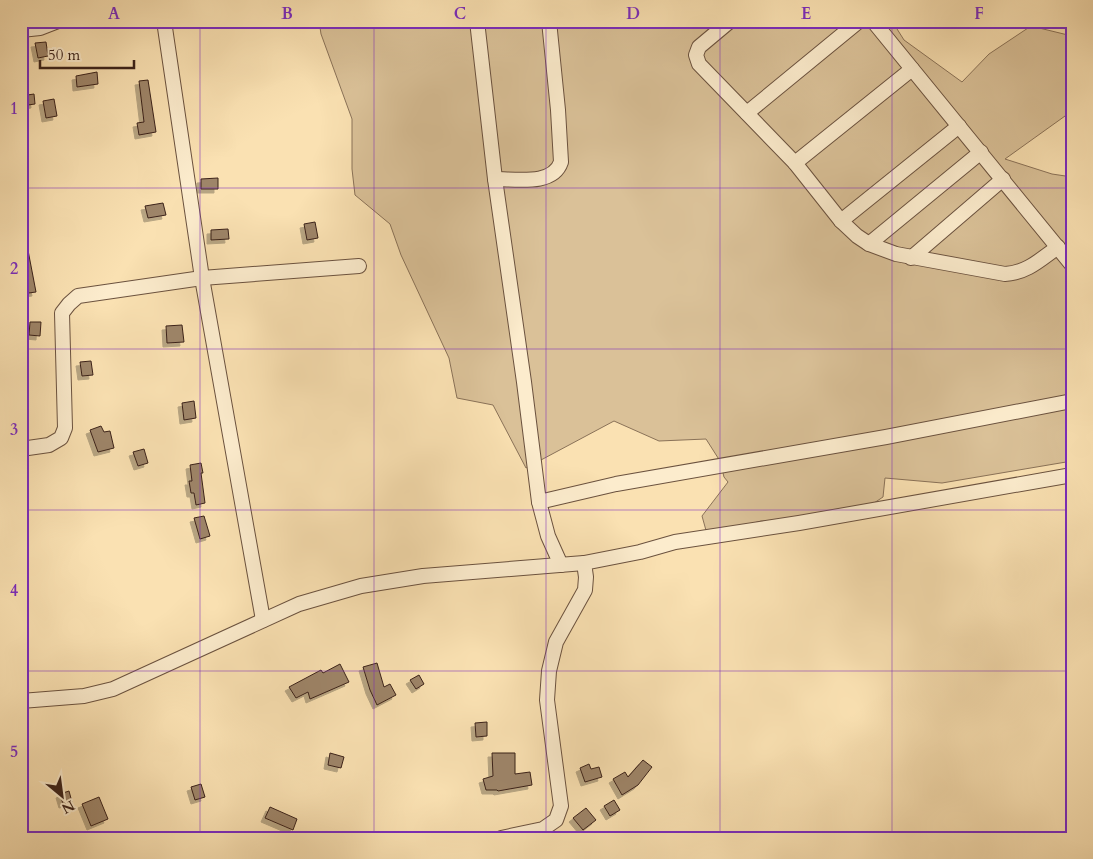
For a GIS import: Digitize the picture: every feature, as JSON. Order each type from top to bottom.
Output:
[{"type":"street","points":[[21,30],[40,28],[58,21]]},
{"type":"street","points":[[164,21],[202,278],[263,620]]},
{"type":"street","points":[[477,21],[495,179],[524,382],[538,502],[548,536],[561,565]]},
{"type":"street","points":[[495,179],[544,179],[559,168],[561,162],[558,110],[549,21]]},
{"type":"street","points":[[730,21],[699,47],[696,55],[699,64],[796,164],[841,221],[857,236],[869,244],[911,258],[1005,274],[1029,268],[1058,247]]},
{"type":"street","points":[[747,113],[859,21]]},
{"type":"street","points":[[873,21],[1072,264]]},
{"type":"street","points":[[796,164],[912,69]]},
{"type":"street","points":[[841,221],[959,126]]},
{"type":"street","points":[[869,244],[981,152]]},
{"type":"street","points":[[911,258],[1003,179]]},
{"type":"street","points":[[21,449],[50,444],[61,438],[66,428],[62,313],[78,296],[202,278],[359,266]]},
{"type":"street","points":[[538,502],[616,484],[886,437],[1072,401]]},
{"type":"street","points":[[21,700],[84,696],[113,690],[299,604],[361,586],[423,576],[584,563],[640,552],[684,540],[1072,475]]},
{"type":"street","points":[[501,838],[543,829],[556,820],[561,806],[547,700],[556,642],[585,590],[584,563]]},
{"type":"shaded area","points":[[319,21],[710,21],[714,31],[729,21],[892,21],[904,40],[962,82],[989,54],[1031,26],[1072,36],[1072,111],[1005,159],[1052,174],[1072,177],[1072,461],[942,483],[885,478],[883,497],[865,509],[789,522],[761,521],[707,534],[702,516],[728,482],[724,477],[720,461],[706,439],[659,441],[614,421],[526,468],[493,405],[457,398],[449,358],[401,255],[390,224],[355,195],[352,169],[352,119],[321,34]]},
{"type":"building","points":[[46,42],[48,56],[38,58],[35,43]]},
{"type":"building","points":[[97,72],[98,84],[77,87],[76,76]]},
{"type":"building","points":[[148,80],[156,132],[139,135],[137,123],[144,122],[139,81]]},
{"type":"building","points":[[34,94],[35,104],[21,106],[21,96]]},
{"type":"building","points":[[54,99],[57,116],[46,118],[43,101]]},
{"type":"building","points":[[218,178],[218,189],[201,189],[201,179]]},
{"type":"building","points":[[163,203],[166,215],[148,218],[145,206]]},
{"type":"building","points":[[315,222],[318,238],[307,240],[304,224]]},
{"type":"building","points":[[228,229],[229,239],[211,240],[211,230]]},
{"type":"building","points":[[27,245],[36,292],[21,294],[21,284],[25,284],[21,246]]},
{"type":"building","points":[[30,322],[41,322],[40,336],[29,335]]},
{"type":"building","points":[[182,325],[184,342],[167,343],[166,326]]},
{"type":"building","points":[[91,361],[93,375],[82,376],[80,362]]},
{"type":"building","points":[[194,401],[196,418],[184,420],[182,403]]},
{"type":"building","points":[[101,426],[104,432],[110,431],[114,448],[98,452],[90,430]]},
{"type":"building","points":[[144,449],[148,463],[138,466],[133,452]]},
{"type":"building","points":[[201,463],[205,503],[196,505],[189,481],[192,481],[190,465]]},
{"type":"building","points":[[204,516],[210,536],[200,539],[194,518]]},
{"type":"building","points":[[377,663],[384,687],[390,684],[396,695],[377,705],[363,667]]},
{"type":"building","points":[[340,664],[349,682],[310,699],[308,692],[296,698],[289,687],[321,670],[323,673]]},
{"type":"building","points":[[419,675],[424,684],[416,689],[410,680]]},
{"type":"building","points":[[487,722],[487,736],[476,737],[475,723]]},
{"type":"building","points":[[330,753],[344,757],[341,768],[328,765]]},
{"type":"building","points":[[492,753],[515,753],[515,774],[530,772],[532,785],[498,791],[486,790],[483,779],[493,776]]},
{"type":"building","points":[[643,760],[652,767],[638,785],[622,795],[613,779],[625,772],[628,777]]},
{"type":"building","points":[[589,764],[591,769],[599,767],[602,777],[585,782],[580,768]]},
{"type":"building","points":[[201,784],[205,797],[195,800],[191,787]]},
{"type":"building","points":[[69,791],[72,802],[63,804],[60,794]]},
{"type":"building","points":[[99,797],[108,819],[91,826],[82,804]]},
{"type":"building","points":[[614,800],[620,810],[610,816],[604,806]]},
{"type":"building","points":[[270,807],[297,819],[293,830],[265,818]]},
{"type":"building","points":[[586,808],[596,820],[583,830],[573,818]]}]
